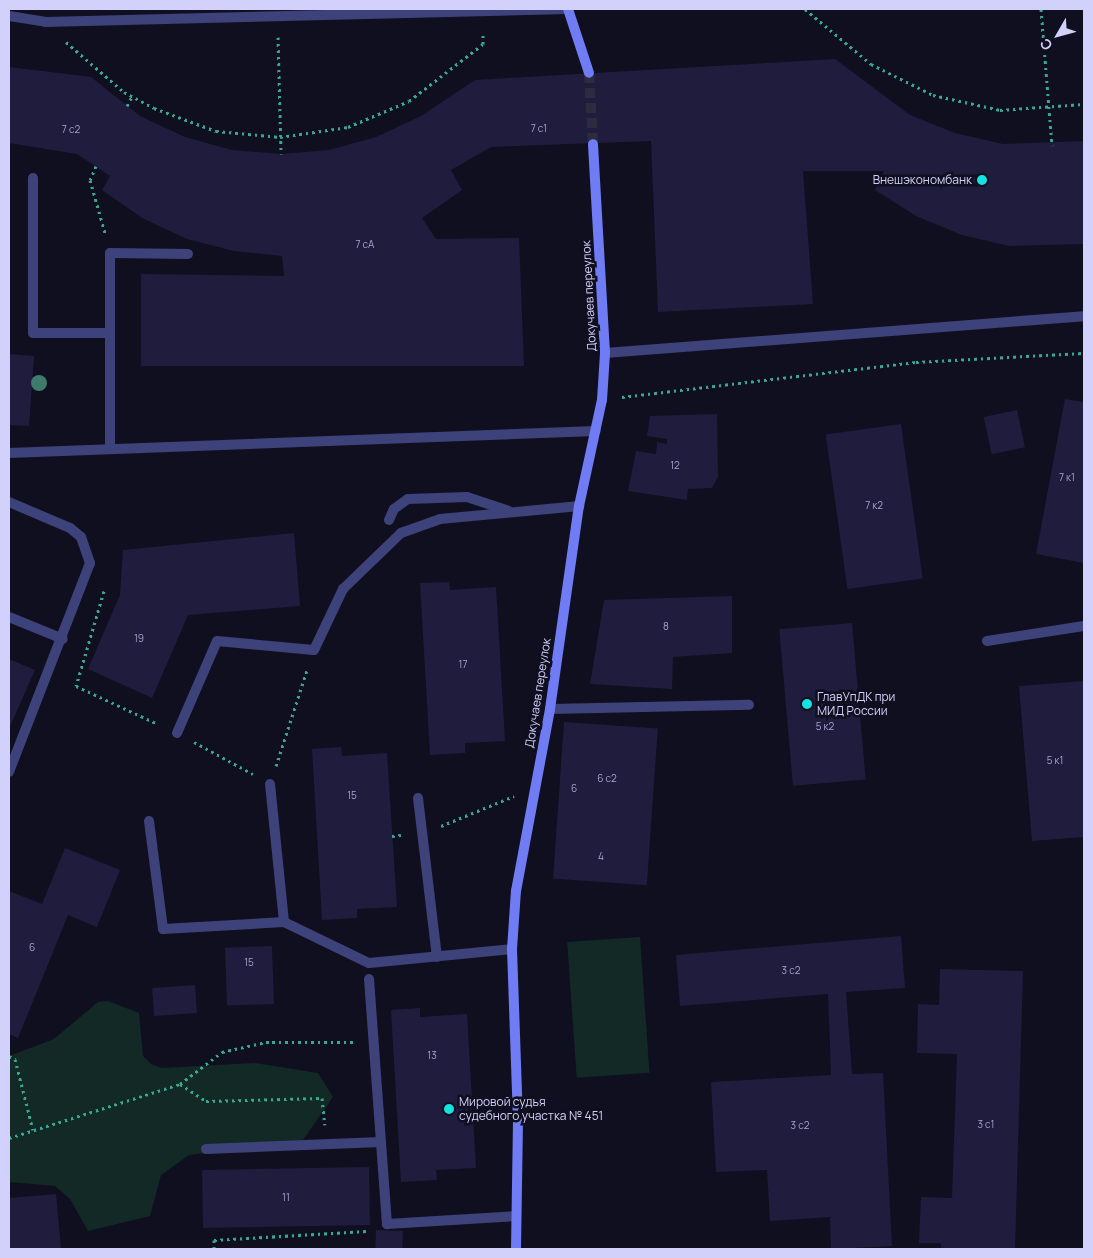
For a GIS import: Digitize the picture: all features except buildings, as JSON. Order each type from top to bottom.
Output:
[{"type":"street","points":[[568,9],[589,73]]},
{"type":"street","name":"Докучаев переулок","points":[[516,1249],[512,949],[516,891],[550,709],[579,506],[602,400],[605,353],[593,144]]},
{"type":"lane","points":[[9,16],[45,22],[568,9]]},
{"type":"lane","points":[[33,178],[33,332],[110,333]]},
{"type":"lane","points":[[110,449],[110,253],[188,254]]},
{"type":"lane","points":[[605,353],[1084,316]]},
{"type":"lane","points":[[9,453],[596,431]]},
{"type":"lane","points":[[389,520],[394,509],[408,499],[467,497],[512,512]]},
{"type":"lane","points":[[9,502],[70,528],[87,550],[87,577],[9,772]]},
{"type":"lane","points":[[177,733],[217,642],[314,650],[343,589],[401,532],[440,519],[579,506]]},
{"type":"lane","points":[[9,617],[63,639]]},
{"type":"lane","points":[[988,641],[1084,626]]},
{"type":"lane","points":[[550,709],[749,705]]},
{"type":"lane","points":[[270,784],[284,922]]},
{"type":"lane","points":[[418,798],[424,833],[437,957]]},
{"type":"lane","points":[[149,821],[163,929],[284,922],[369,963],[512,949]]},
{"type":"lane","points":[[369,979],[387,1224],[516,1216]]},
{"type":"lane","points":[[206,1149],[381,1142]]},
{"type":"path","points":[[805,9],[871,64],[933,95],[1000,110],[1049,110],[1084,104]]},
{"type":"path","points":[[1041,9],[1052,146]]},
{"type":"path","points":[[45,22],[132,96],[184,121],[216,131],[280,137],[348,127],[409,101],[483,44],[482,11]]},
{"type":"path","points":[[278,16],[280,154]]},
{"type":"path","points":[[127,106],[132,96]]},
{"type":"path","points":[[96,166],[90,180],[110,253]]},
{"type":"path","points":[[602,400],[916,362],[1084,353]]},
{"type":"path","points":[[392,836],[424,833],[534,791]]},
{"type":"path","points":[[9,1138],[180,1084],[222,1052],[266,1042],[374,1043]]},
{"type":"path","points":[[9,1056],[15,1059],[33,1130]]},
{"type":"path","points":[[180,1084],[206,1101],[322,1098],[326,1145]]},
{"type":"path","points":[[214,1249],[214,1240],[364,1232],[387,1224]]},
{"type":"green space","points":[[640,937],[649,1073],[577,1078],[567,942]]},
{"type":"green space","points":[[108,1001],[139,1013],[143,1056],[151,1064],[161,1068],[255,1063],[318,1073],[333,1097],[303,1140],[189,1155],[161,1175],[150,1216],[88,1231],[70,1199],[55,1186],[9,1182],[9,1056],[54,1039],[98,1002]]},
{"type":"tunnel","points":[[589,73],[593,144]]},
{"type":"place","name":"Внешэкономбанк","points":[[982,180]]},
{"type":"place","name":"ГлавУпДК при МИД России","points":[[807,704]]},
{"type":"place","name":"Мировой судья судебного участка № 451","points":[[449,1109]]}]
